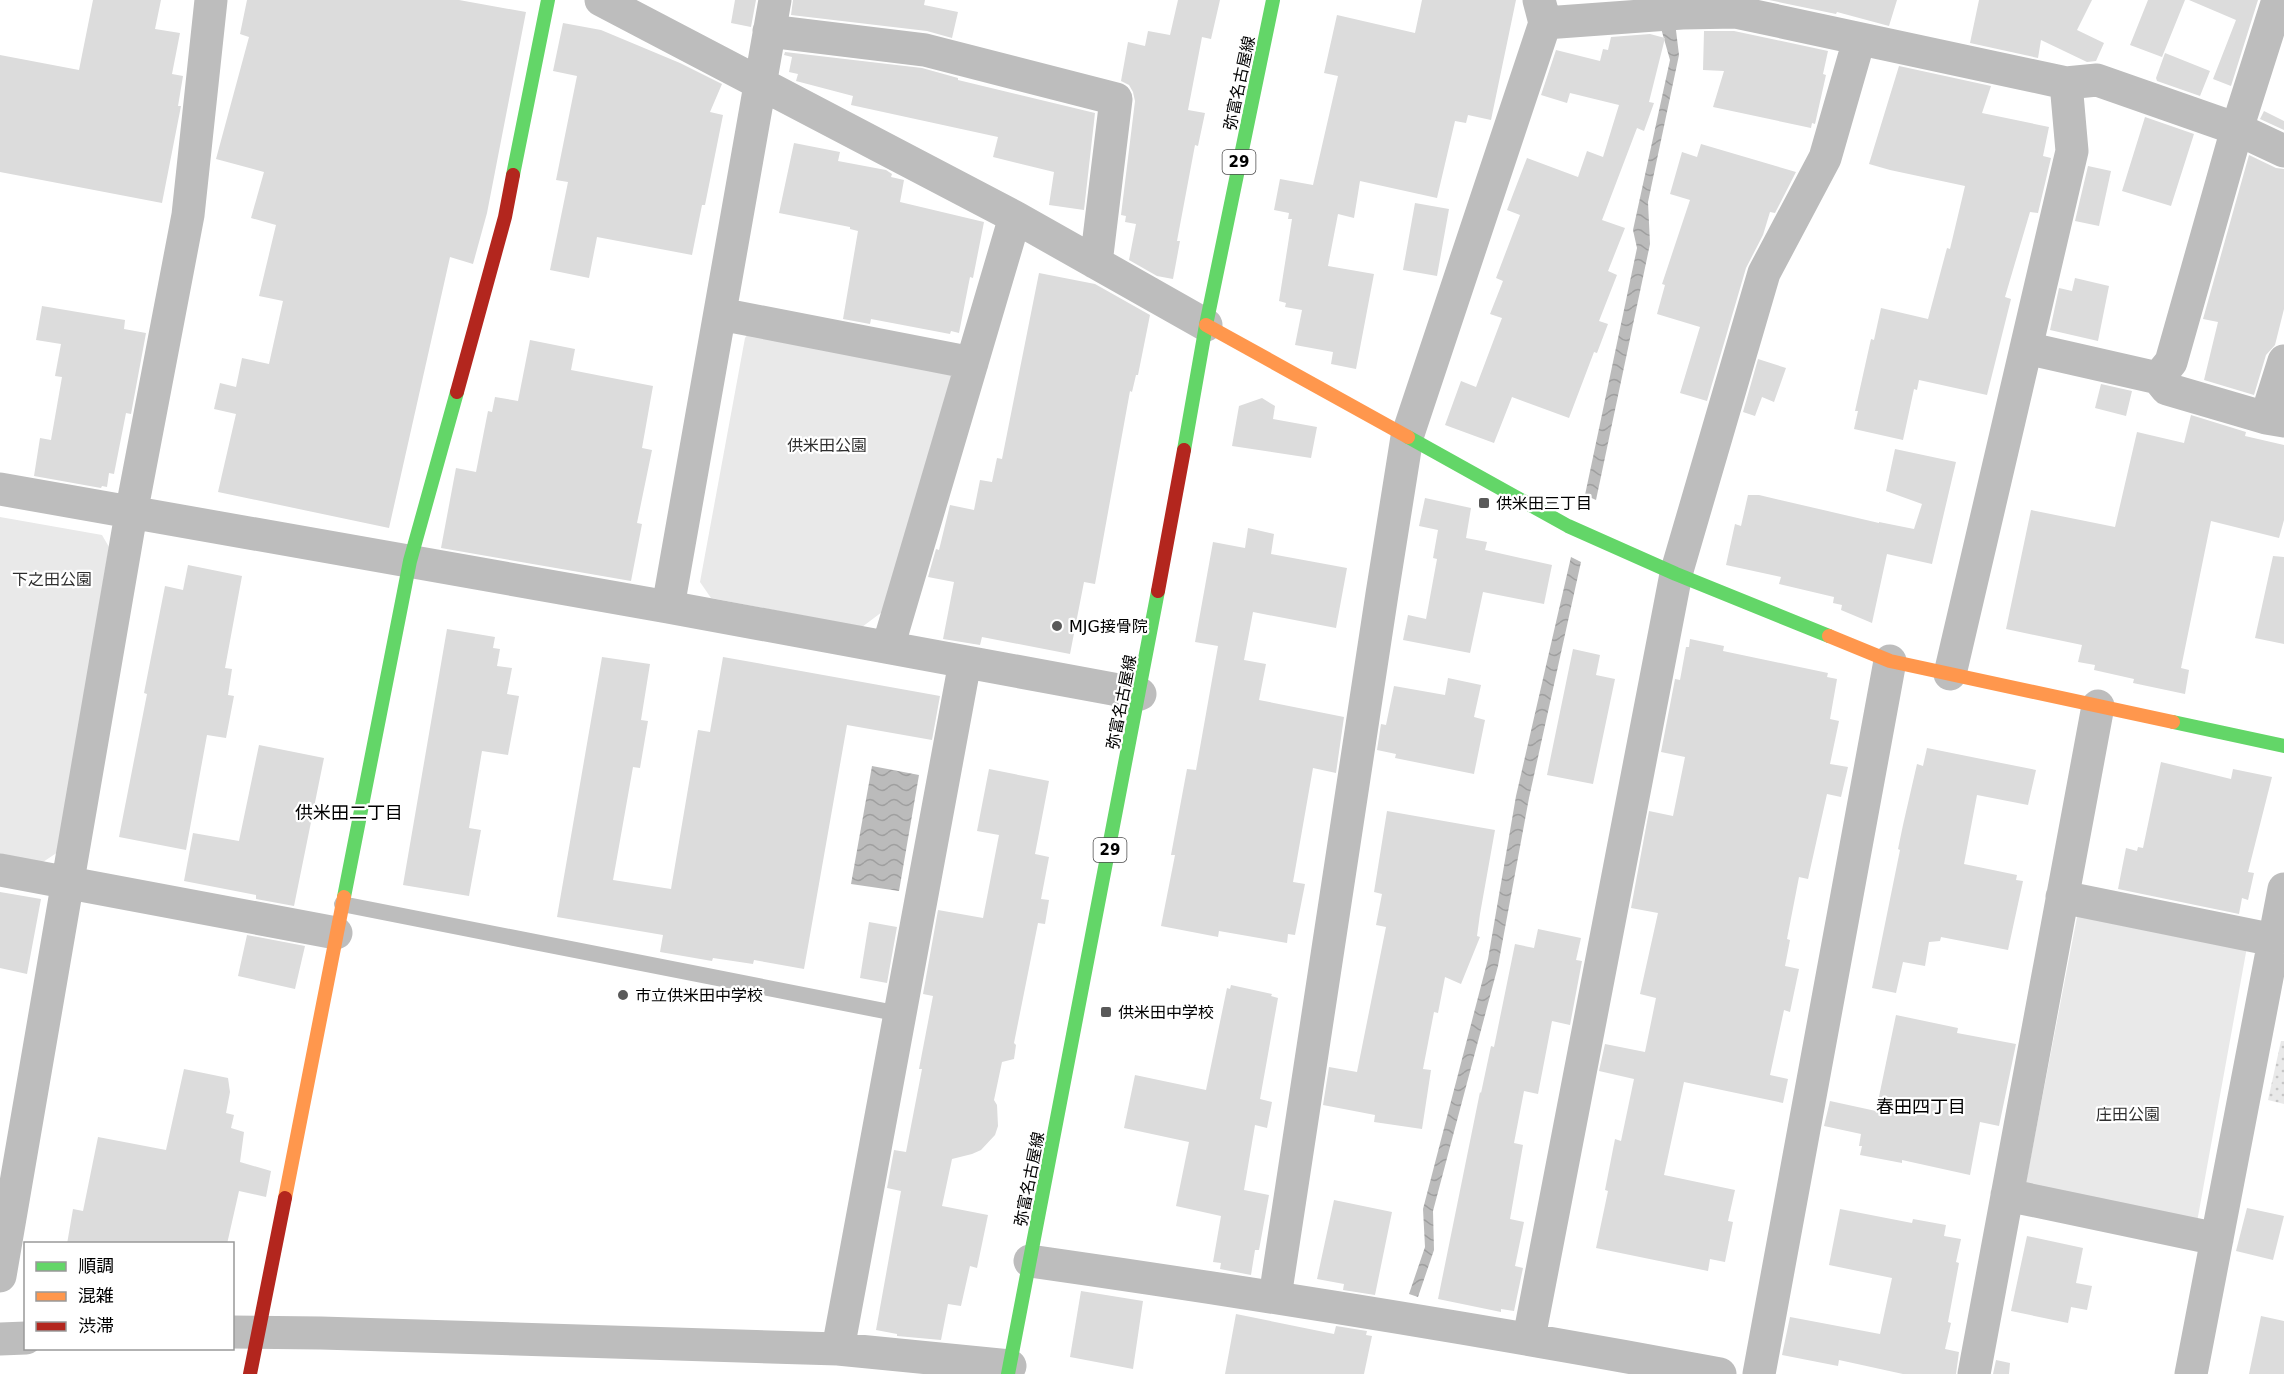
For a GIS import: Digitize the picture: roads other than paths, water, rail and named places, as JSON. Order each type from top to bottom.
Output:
[{"type":"street","points":[[0,1276],[11,1139],[68,883],[131,514],[188,215],[207,18],[211,0]]},
{"type":"street","points":[[250,1374],[245,1331],[339,919],[410,561],[505,217],[548,0]]},
{"type":"street","points":[[601,0],[1015,216],[1568,526],[1676,574],[1890,661],[2284,746]]},
{"type":"street","name":"弥富名古屋線","points":[[1009,1370],[1140,694],[1206,325],[1273,0]]},
{"type":"street","points":[[2158,378],[2171,362],[2237,129],[2278,0]]},
{"type":"street","points":[[1275,1297],[1407,437],[1542,11],[1736,12],[2066,83],[2097,80],[2237,129],[2284,151]]},
{"type":"street","points":[[668,607],[772,15],[925,50],[1116,99],[1096,262]]},
{"type":"street","points":[[1529,1338],[1676,574],[1764,273],[1825,158],[1859,40]]},
{"type":"street","points":[[1950,674],[2072,151],[2066,83]]},
{"type":"street","points":[[888,647],[1015,216]]},
{"type":"street","points":[[720,314],[972,363]]},
{"type":"street","points":[[2026,348],[2158,378],[2167,389],[2275,419],[2284,361]]},
{"type":"street","points":[[0,489],[131,514],[668,607],[1140,694]]},
{"type":"street","points":[[1759,1374],[1890,661]]},
{"type":"street","points":[[838,1349],[965,662]]},
{"type":"street","points":[[1974,1374],[2098,706]]},
{"type":"street","points":[[0,870],[68,883],[339,919]]},
{"type":"street","points":[[2191,1374],[2284,889]]},
{"type":"street","points":[[2062,897],[2274,940]]},
{"type":"street","points":[[2007,1195],[2217,1239]]},
{"type":"street","points":[[1030,1261],[1529,1338],[1720,1374]]},
{"type":"street","points":[[245,1331],[838,1349],[1009,1370]]},
{"type":"street","points":[[0,1339],[24,1338]]},
{"type":"lane","points":[[339,919],[900,1014]]},
{"type":"water","points":[[1653,0],[1675,22],[1679,55],[1648,202],[1650,244],[1596,500],[1585,495],[1637,248],[1633,230],[1670,60]]},
{"type":"water","points":[[1571,557],[1581,562],[1529,798],[1498,966],[1433,1211],[1434,1250],[1418,1297],[1409,1294],[1425,1247],[1423,1209],[1488,959],[1516,796]]},
{"type":"water","points":[[872,766],[919,775],[899,891],[851,884]]},
{"type":"place","name":"供米田三丁目","points":[[1484,503]]},
{"type":"place","name":"MJG接骨院","points":[[1057,626]]},
{"type":"place","name":"市立供米田中学校","points":[[623,995]]},
{"type":"place","name":"供米田中学校","points":[[1106,1012]]},
{"type":"district","name":"供米田二丁目","points":[[349,813]]},
{"type":"district","name":"春田四丁目","points":[[1921,1107]]},
{"type":"park label","name":"供米田公園","points":[[827,445]]},
{"type":"park label","name":"下之田公園","points":[[52,579]]},
{"type":"park label","name":"庄田公園","points":[[2128,1114]]}]
